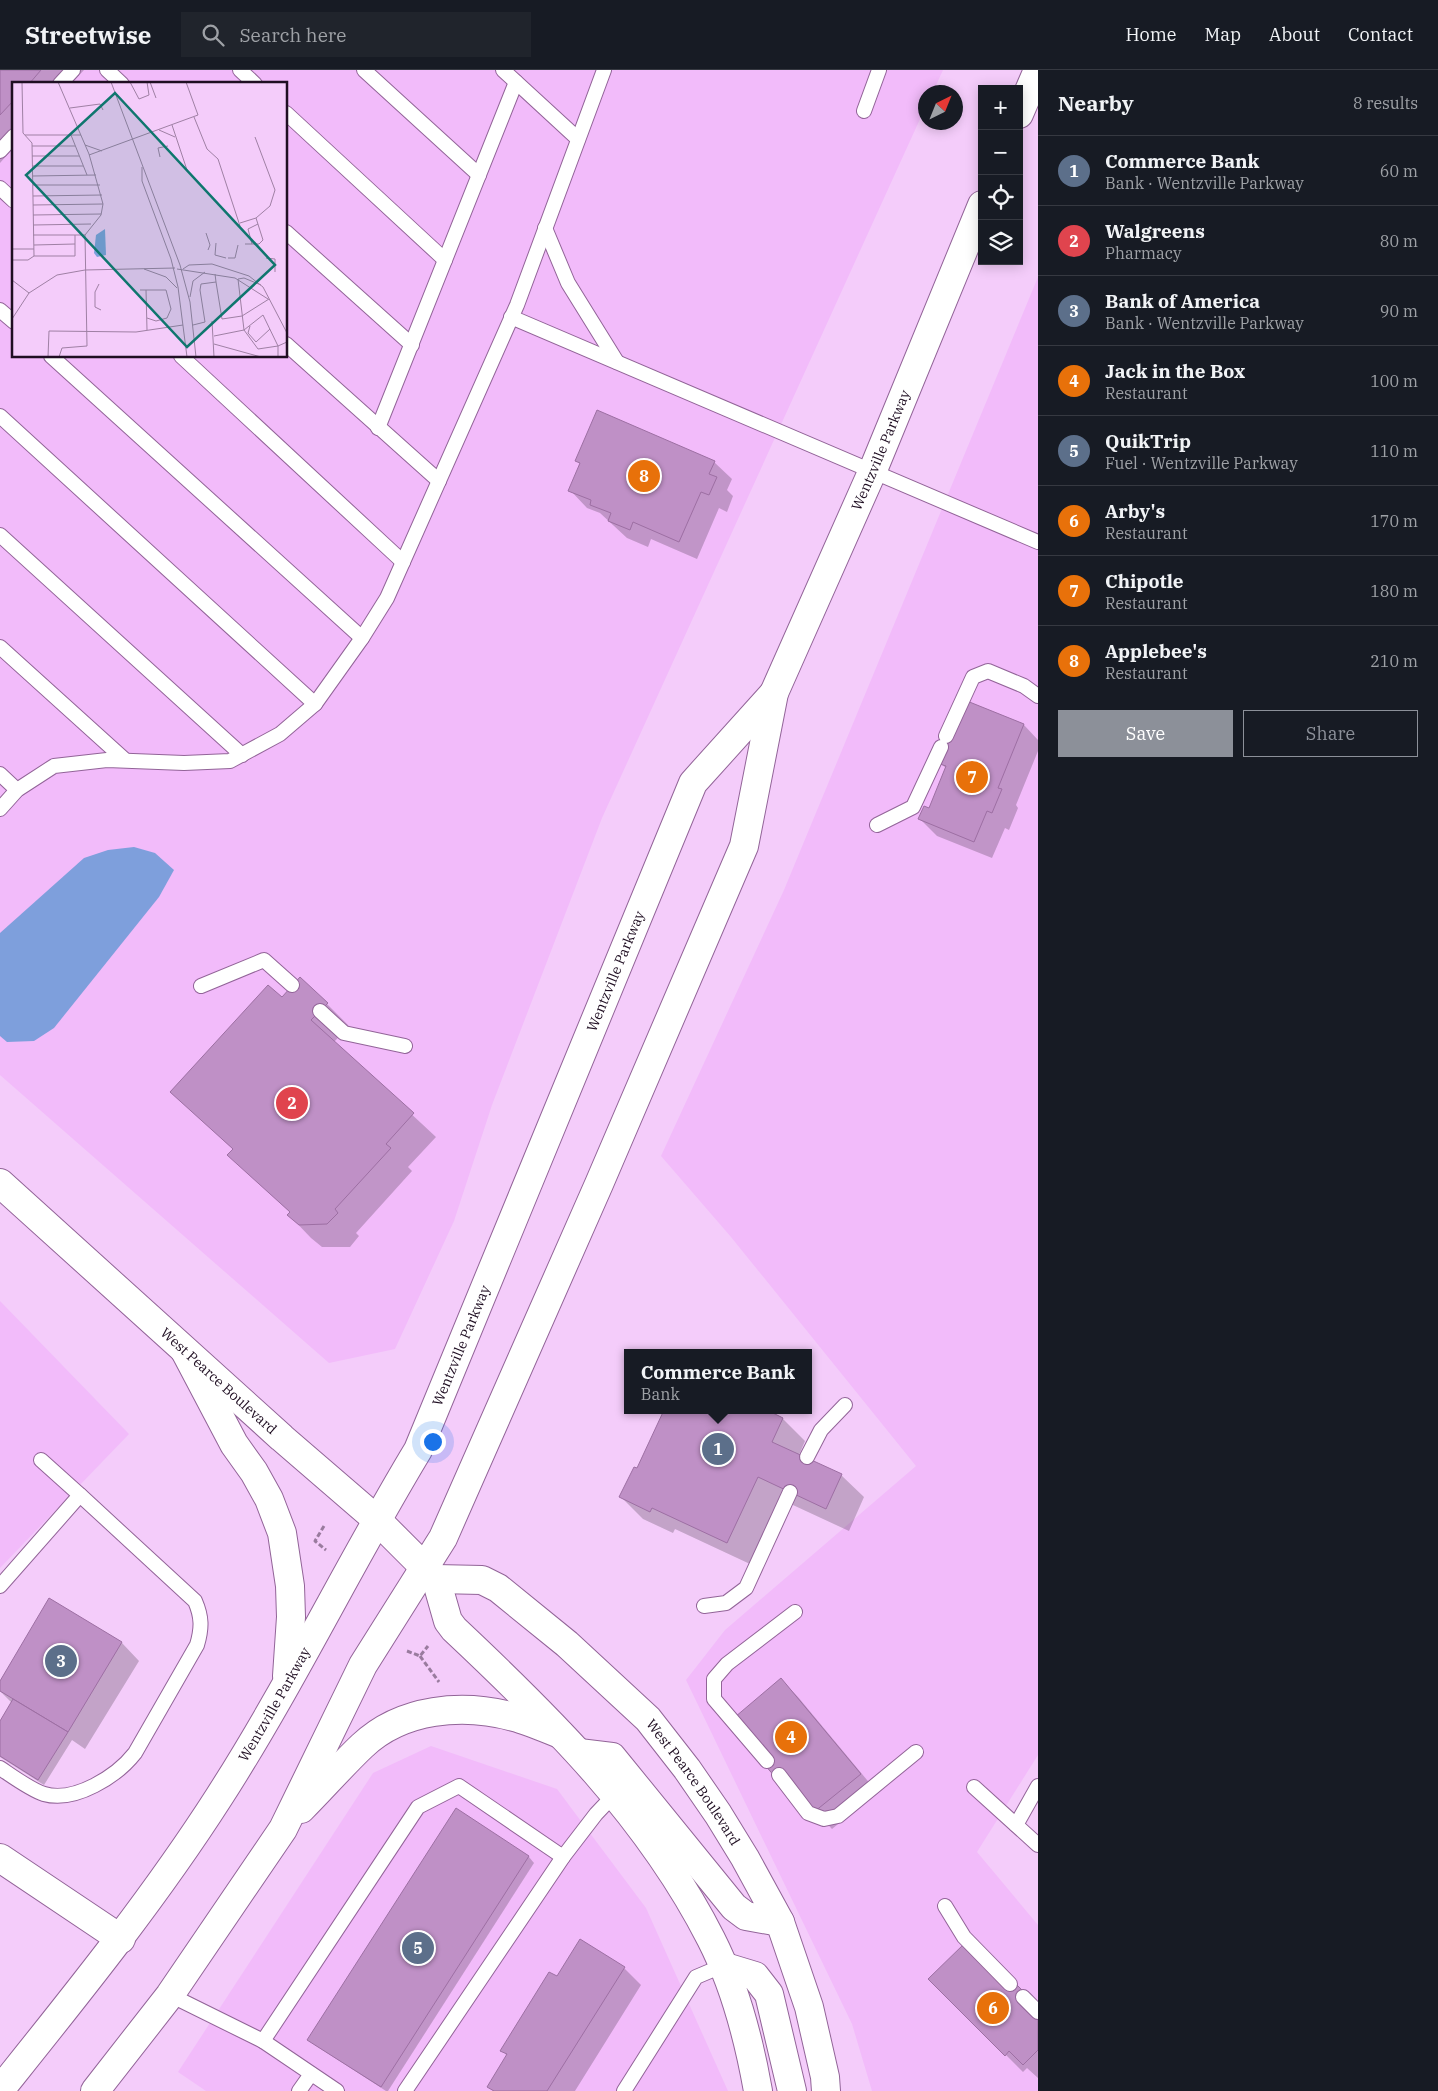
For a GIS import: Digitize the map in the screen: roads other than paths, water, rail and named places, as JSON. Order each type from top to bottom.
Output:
[{"type":"main road","points":[[1023,105],[1038,70]]},
{"type":"main road","name":"Wentzville Parkway","points":[[95,2091],[170,1995],[283,1829],[363,1665],[430,1573],[443,1538],[599,1184],[744,846],[774,693],[873,470],[978,216]]},
{"type":"main road","name":"Wentzville Parkway","points":[[0,2090],[121,1939],[219,1798],[298,1665],[376,1519],[418,1450],[693,783],[774,693]]},
{"type":"main road","name":"West Pearce Boulevard","points":[[0,1184],[185,1351],[376,1519],[430,1573],[448,1621],[454,1628],[522,1692],[615,1794],[639,1823],[679,1882],[712,1941],[737,2005],[754,2067],[758,2091]]},
{"type":"main road","points":[[185,1351],[234,1444],[254,1472],[269,1499],[282,1533],[290,1586],[291,1617],[287,1681]]},
{"type":"main road","name":"West Pearce Boulevard","points":[[430,1573],[482,1580],[498,1588],[567,1644],[648,1719],[687,1769],[745,1858],[780,1922],[809,2007],[825,2077],[826,2091]]},
{"type":"main road","points":[[283,1829],[364,1744],[396,1723],[429,1712],[463,1708],[513,1716],[569,1743],[612,1757],[734,1908],[746,1916],[780,1922]]},
{"type":"main road","points":[[0,1858],[121,1939]]},
{"type":"main road","points":[[722,1966],[754,1976],[769,1994],[792,2091]]},
{"type":"lane","points":[[62,82],[73,70]]},
{"type":"lane","points":[[107,70],[120,82]]},
{"type":"lane","points":[[240,70],[253,82]]},
{"type":"lane","points":[[364,70],[479,175]]},
{"type":"lane","points":[[503,70],[578,140]]},
{"type":"lane","points":[[0,809],[17,790],[54,766],[107,760],[184,763],[230,761],[280,734],[315,704],[362,638],[387,598],[511,317],[604,70]]},
{"type":"lane","points":[[864,111],[879,70]]},
{"type":"lane","points":[[378,428],[516,82]]},
{"type":"lane","points":[[288,115],[445,260]]},
{"type":"lane","points":[[0,151],[12,138]]},
{"type":"lane","points":[[0,188],[12,199]]},
{"type":"lane","points":[[545,228],[568,283],[617,362]]},
{"type":"lane","points":[[288,234],[412,345]]},
{"type":"lane","points":[[0,310],[12,320]]},
{"type":"lane","points":[[511,317],[1038,542]]},
{"type":"lane","points":[[288,346],[439,481]]},
{"type":"lane","points":[[53,358],[362,638]]},
{"type":"lane","points":[[183,358],[403,562]]},
{"type":"lane","points":[[0,416],[315,704]]},
{"type":"lane","points":[[0,535],[242,755]]},
{"type":"lane","points":[[0,647],[125,760]]},
{"type":"lane","points":[[876,824],[913,807],[973,677],[988,671],[1024,686],[1038,696]]},
{"type":"lane","points":[[0,774],[17,790]]},
{"type":"lane","points":[[201,986],[264,960],[292,985]]},
{"type":"lane","points":[[320,1011],[344,1032],[405,1046]]},
{"type":"lane","points":[[807,1457],[821,1430],[845,1405]]},
{"type":"lane","points":[[0,1768],[43,1794],[65,1796],[102,1782],[125,1766],[135,1752],[196,1645],[201,1631],[201,1615],[195,1601],[41,1460]]},
{"type":"lane","points":[[704,1606],[726,1603],[746,1588],[790,1492]]},
{"type":"lane","points":[[0,1586],[80,1496]]},
{"type":"lane","points":[[767,1761],[714,1699],[714,1680],[727,1664],[794,1612]]},
{"type":"lane","points":[[779,1775],[808,1813],[824,1819],[838,1816],[916,1752]]},
{"type":"lane","points":[[263,2041],[418,1807],[460,1786],[563,1857]]},
{"type":"lane","points":[[1016,1825],[1038,1786]]},
{"type":"lane","points":[[974,1787],[1038,1845]]},
{"type":"lane","points":[[405,2091],[563,1857],[596,1814],[615,1794]]},
{"type":"lane","points":[[945,1906],[964,1937],[1010,1984]]},
{"type":"lane","points":[[624,2091],[696,1977],[722,1966]]},
{"type":"lane","points":[[170,1995],[263,2041],[337,2091]]},
{"type":"lane","points":[[1023,1997],[1038,2012]]},
{"type":"lane","points":[[299,2091],[312,2074]]},
{"type":"water","points":[[134,847],[155,853],[174,870],[159,897],[54,1028],[34,1041],[7,1042],[0,1036],[0,933],[84,858],[108,850]]},
{"type":"place","name":"Applebee's","points":[[644,476]]},
{"type":"place","name":"Chipotle","points":[[972,777]]},
{"type":"place","name":"Walgreens","points":[[292,1103]]},
{"type":"place","name":"Commerce Bank","points":[[718,1449]]},
{"type":"place","name":"Bank of America","points":[[61,1661]]},
{"type":"place","name":"Jack in the Box","points":[[791,1737]]},
{"type":"place","name":"QuikTrip","points":[[418,1948]]},
{"type":"place","name":"Arby's","points":[[993,2008]]}]
